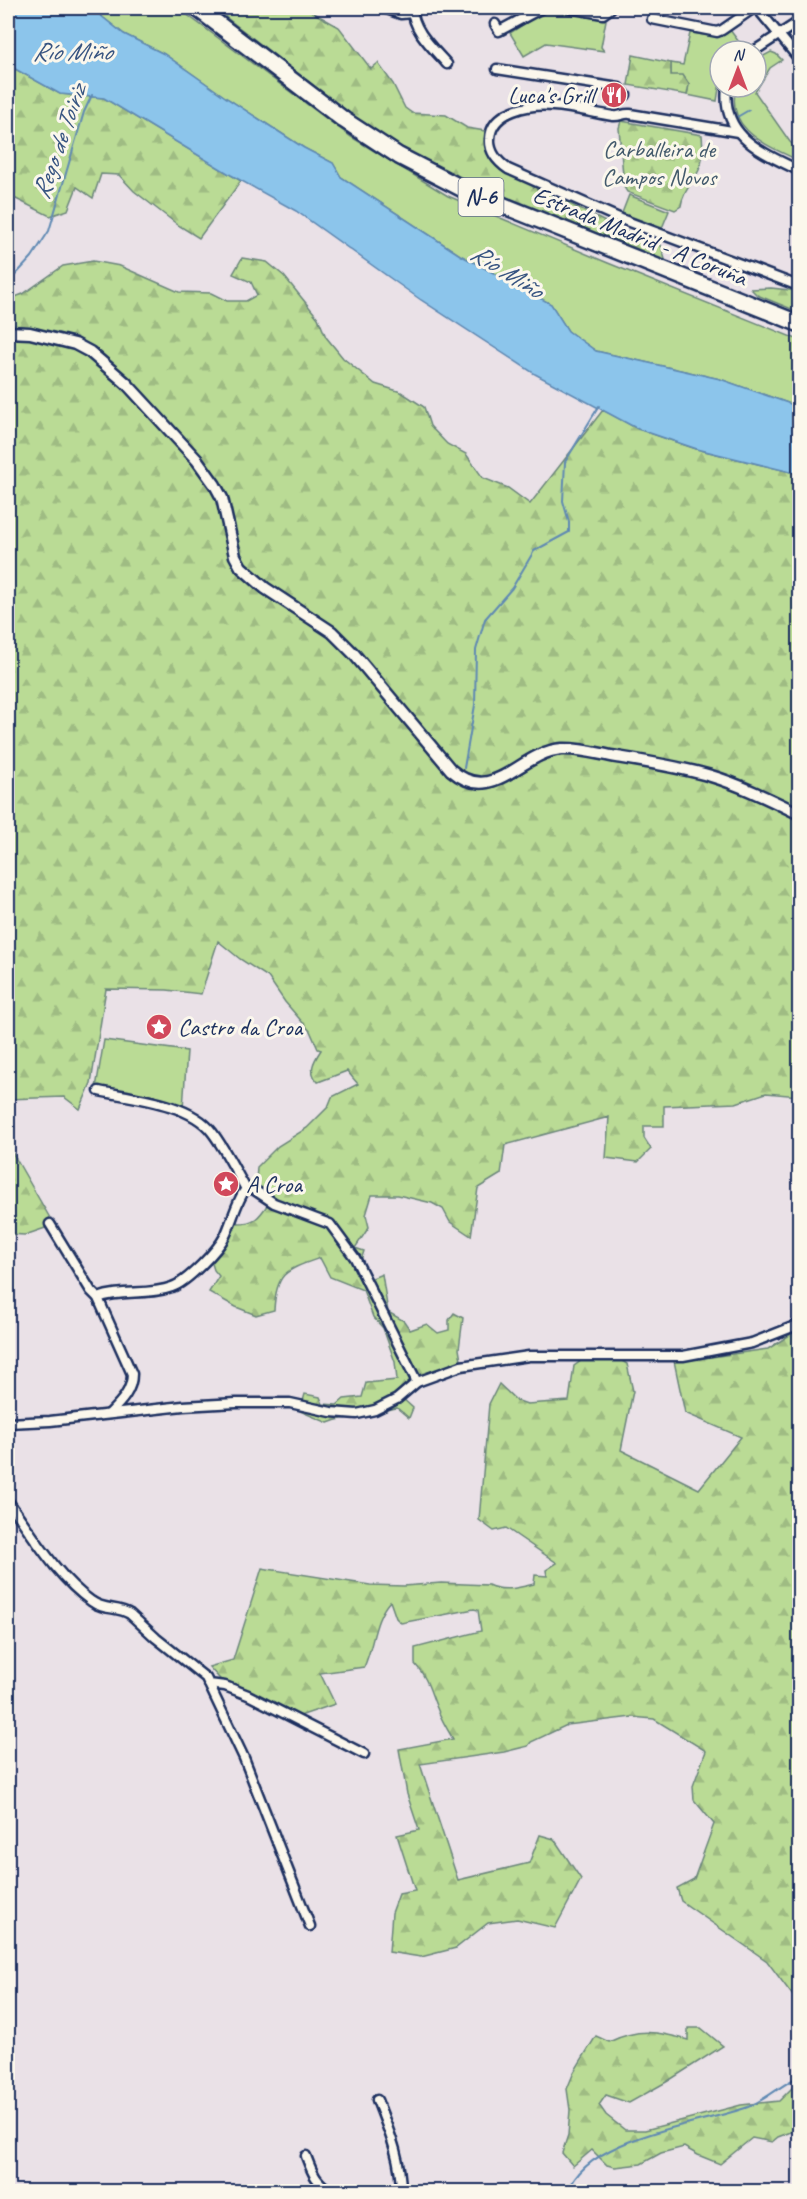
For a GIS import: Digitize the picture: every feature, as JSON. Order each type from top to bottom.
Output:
[{"type":"highway","name":"Estrada Madrid - A Coruña","points":[[197,8],[344,120],[418,166],[467,191],[800,324]]},
{"type":"street","points":[[384,8],[400,14],[412,10],[416,26],[425,40],[447,64]]},
{"type":"street","points":[[495,24],[499,32],[542,8]]},
{"type":"street","points":[[569,8],[603,14],[611,8]]},
{"type":"street","points":[[652,19],[717,32],[755,8],[800,60]]},
{"type":"street","points":[[768,42],[800,21]]},
{"type":"street","points":[[497,69],[619,88],[626,94]]},
{"type":"street","points":[[725,99],[730,119],[745,140],[800,171]]},
{"type":"street","points":[[738,132],[626,113],[615,116],[553,106],[516,110],[499,119],[490,137],[498,163],[508,169],[621,219],[796,285]]},
{"type":"street","points":[[8,332],[30,333],[75,344],[90,352],[126,383],[197,460],[215,485],[224,505],[235,556],[240,567],[265,588],[340,639],[458,777],[468,783],[482,784],[497,781],[540,754],[562,749],[587,751],[682,768],[713,776],[800,814]]},
{"type":"street","points":[[99,1091],[181,1110],[198,1119],[211,1131],[246,1189]]},
{"type":"street","points":[[98,1298],[109,1294],[169,1288],[181,1284],[224,1239],[237,1209],[239,1197],[246,1189],[253,1189],[274,1203],[330,1224],[355,1258],[417,1382]]},
{"type":"street","points":[[50,1224],[91,1291],[98,1298],[132,1374],[132,1384],[126,1395],[110,1413]]},
{"type":"street","points":[[8,1423],[50,1421],[183,1406],[247,1403],[290,1403],[331,1412],[357,1414],[375,1410],[397,1399],[417,1382],[461,1366],[529,1356],[587,1354],[683,1356],[752,1342],[800,1324]]},
{"type":"street","points":[[8,1501],[63,1576],[91,1602],[105,1609],[125,1611],[130,1614],[206,1678],[244,1758],[310,1926]]},
{"type":"street","points":[[209,1683],[225,1686],[248,1695],[364,1754]]},
{"type":"street","points":[[377,2100],[394,2141],[401,2174],[401,2192]]},
{"type":"street","points":[[306,2156],[314,2176],[324,2187],[333,2192]]},
{"type":"green space","points":[[91,8],[178,8],[351,137],[448,196],[799,340],[799,407],[720,379],[596,351],[568,331],[551,304],[460,255],[341,177],[333,163],[304,148],[228,99],[164,54],[124,34]]},
{"type":"green space","points":[[214,8],[305,8],[339,27],[371,69],[378,63],[393,84],[405,108],[412,113],[446,115],[467,128],[485,131],[489,154],[499,168],[621,230],[661,245],[666,263],[446,173],[377,135]]},
{"type":"green space","points":[[548,10],[606,20],[601,47],[604,51],[546,43],[524,56],[510,33]]},
{"type":"green space","points":[[730,30],[737,39],[708,39],[708,99],[717,99],[717,101],[687,95],[689,84],[671,75],[671,63],[683,65],[690,33],[718,37]]},
{"type":"green space","points":[[768,54],[776,54],[782,60],[768,71]]},
{"type":"green space","points":[[633,55],[671,63],[671,75],[683,75],[689,84],[687,95],[628,85]]},
{"type":"green space","points":[[8,65],[60,94],[104,98],[241,181],[199,238],[134,191],[119,175],[101,174],[93,198],[77,187],[68,210],[50,216],[8,195]]},
{"type":"green space","points":[[734,99],[760,99],[790,142],[799,150],[799,161],[763,142],[743,126]]},
{"type":"green space","name":"Carballeira de Campos Novos","points":[[621,121],[702,135],[701,166],[681,206],[675,210],[627,192],[624,187],[619,128]]},
{"type":"green space","points":[[629,195],[669,211],[662,228],[622,213]]},
{"type":"green space","points":[[242,258],[267,262],[284,276],[318,318],[326,337],[343,358],[375,384],[401,392],[424,407],[430,426],[447,444],[466,454],[483,478],[508,488],[530,504],[603,410],[638,429],[696,449],[799,474],[799,1096],[766,1093],[736,1103],[664,1106],[664,1126],[644,1126],[644,1138],[651,1149],[638,1162],[606,1158],[609,1117],[505,1145],[501,1174],[478,1188],[471,1236],[450,1222],[443,1209],[432,1203],[398,1195],[372,1195],[366,1215],[369,1227],[355,1248],[364,1251],[360,1263],[370,1279],[382,1274],[388,1312],[404,1321],[410,1330],[427,1324],[438,1333],[449,1330],[449,1320],[454,1313],[463,1318],[459,1349],[462,1366],[410,1387],[402,1398],[413,1408],[409,1418],[397,1408],[368,1417],[328,1423],[300,1411],[305,1394],[320,1397],[323,1404],[337,1405],[344,1399],[362,1397],[366,1383],[397,1380],[395,1362],[383,1328],[373,1317],[363,1290],[330,1277],[320,1258],[285,1274],[277,1288],[274,1310],[256,1315],[209,1292],[219,1276],[214,1270],[210,1257],[234,1223],[256,1219],[270,1201],[256,1183],[257,1167],[278,1146],[307,1128],[328,1107],[332,1097],[358,1084],[347,1071],[318,1082],[312,1070],[321,1050],[318,1049],[310,1031],[285,1002],[268,977],[218,941],[201,994],[167,990],[106,989],[91,1083],[80,1109],[64,1097],[8,1099],[8,297],[10,299],[23,294],[63,266],[93,261],[120,266],[179,292],[211,293],[227,301],[246,301],[257,295],[251,282],[233,274]]},
{"type":"green space","points":[[771,288],[799,291],[799,312],[757,295],[751,289]]},
{"type":"green space","points":[[104,1040],[187,1051],[183,1108],[96,1088]]},
{"type":"green space","points":[[8,1145],[54,1225],[25,1235],[8,1234]]},
{"type":"green space","points":[[799,1329],[799,2004],[767,1961],[681,1901],[677,1888],[694,1879],[714,1824],[694,1800],[693,1786],[706,1751],[654,1719],[632,1717],[567,1725],[531,1742],[528,1746],[504,1752],[420,1764],[458,1880],[529,1863],[540,1835],[554,1839],[581,1879],[555,1928],[517,1919],[488,1923],[456,1948],[421,1957],[389,1952],[392,1913],[399,1894],[415,1891],[397,1835],[419,1830],[407,1794],[399,1749],[453,1739],[440,1716],[426,1680],[415,1664],[415,1648],[481,1631],[478,1610],[401,1623],[396,1618],[390,1601],[380,1616],[364,1667],[320,1673],[335,1704],[297,1717],[228,1688],[209,1667],[233,1660],[262,1568],[370,1585],[404,1586],[441,1583],[488,1585],[505,1589],[534,1584],[535,1575],[547,1576],[546,1570],[557,1563],[506,1528],[494,1531],[479,1520],[489,1404],[499,1384],[516,1400],[527,1404],[569,1401],[574,1366],[587,1357],[620,1360],[627,1364],[633,1391],[621,1450],[699,1489],[741,1437],[685,1413],[674,1361],[768,1349]]},
{"type":"green space","points":[[688,2028],[701,2028],[723,2046],[629,2103],[606,2095],[599,2105],[606,2115],[625,2130],[645,2130],[741,2105],[779,2101],[799,2081],[799,2129],[778,2137],[772,2142],[752,2138],[720,2164],[684,2147],[661,2153],[641,2164],[615,2167],[607,2165],[592,2150],[573,2166],[562,2153],[568,2135],[570,2110],[567,2089],[574,2072],[596,2036],[609,2042],[629,2035],[648,2032],[688,2040]]},
{"type":"water","name":"Río Miño","points":[[8,8],[91,8],[124,34],[164,54],[228,99],[304,148],[333,163],[341,177],[460,255],[551,304],[568,331],[596,351],[720,379],[799,407],[799,474],[697,449],[638,429],[535,374],[421,300],[296,211],[231,175],[104,98],[60,94],[8,65]]},
{"type":"waterway","name":"Rego de Toiriz","points":[[8,283],[32,257],[49,231],[84,112],[92,95]]},
{"type":"waterway","points":[[737,117],[749,110]]},
{"type":"waterway","points":[[464,768],[475,705],[476,650],[485,619],[512,588],[534,551],[569,532],[569,522],[563,501],[565,462],[599,406]]},
{"type":"waterway","points":[[568,2192],[579,2173],[597,2158],[620,2145],[647,2135],[748,2107],[800,2076]]},
{"type":"place","name":"Luca's Grill","points":[[614,95]]},
{"type":"place","name":"Castro da Croa","points":[[159,1027]]},
{"type":"place","name":"A Croa","points":[[226,1184]]}]
